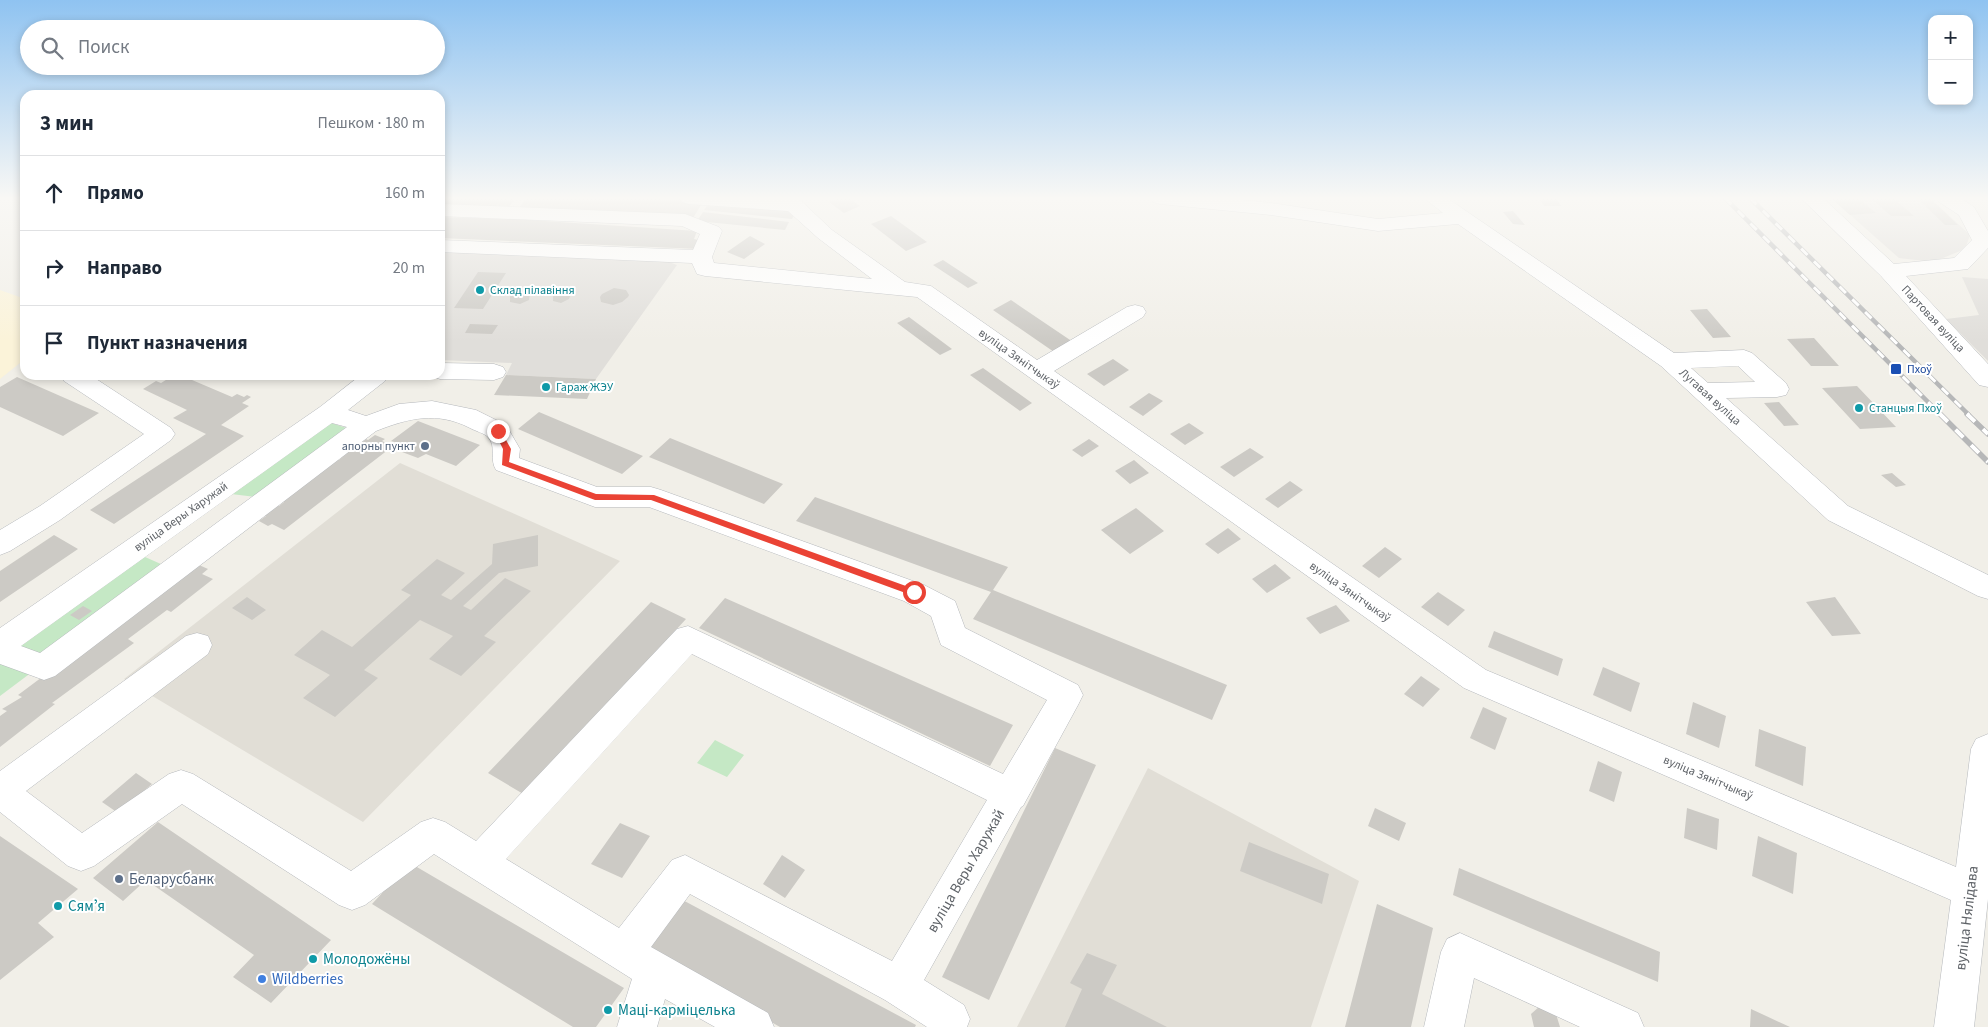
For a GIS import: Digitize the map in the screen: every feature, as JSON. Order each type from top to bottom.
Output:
[{"type":"street","points":[[445,246],[701,257]]},
{"type":"street","points":[[706,246],[701,257],[705,269],[899,288]]},
{"type":"street","name":"вуліца Зянітчыкаў","points":[[841,246],[899,288],[923,291],[1475,680],[1971,892]]},
{"type":"street","name":"Лугавая вуліца","points":[[1502,246],[1669,361],[1838,513],[1988,588]]},
{"type":"street","name":"Партовая вуліца","points":[[1862,246],[1889,271],[1988,378]]},
{"type":"street","points":[[1889,271],[1960,264],[1978,246]]},
{"type":"street","points":[[1036,371],[1135,312]]},
{"type":"street","points":[[1669,361],[1744,358],[1777,389],[1703,392]]},
{"type":"street","points":[[445,371],[494,372]]},
{"type":"street","points":[[0,544],[50,513],[162,434],[81,380]]},
{"type":"street","name":"вуліца Веры Харужай","points":[[0,644],[330,413],[370,380]]},
{"type":"street","name":"вуліца Веры Харужай","points":[[367,425],[399,412],[432,409],[467,416],[498,431],[507,449],[504,463],[595,497],[651,497],[914,592],[944,609],[952,636],[1067,695],[899,986]]},
{"type":"street","points":[[330,413],[367,425]]},
{"type":"street","points":[[0,651],[44,667],[367,425]]},
{"type":"street","points":[[480,864],[688,638],[1011,794]]},
{"type":"street","points":[[197,645],[0,792],[81,854],[181,785],[352,892],[433,834],[639,962],[754,1027]]},
{"type":"street","name":"вуліца Нялідава","points":[[1954,1027],[1988,748]]},
{"type":"street","points":[[637,1027],[639,962],[685,872],[899,986],[950,1019],[947,1027]]},
{"type":"street","points":[[1444,1027],[1460,952],[1624,1027]]},
{"type":"shaded area","points":[[1885,246],[1966,246],[1965,249],[1933,262],[1899,258]]},
{"type":"shaded area","points":[[445,251],[661,259],[677,265],[596,379],[506,375],[512,363],[445,360]]},
{"type":"shaded area","points":[[1962,277],[1988,279],[1988,361],[1946,319],[1979,315]]},
{"type":"shaded area","points":[[400,463],[620,561],[363,822],[124,679]]},
{"type":"shaded area","points":[[1148,768],[1359,881],[1311,1027],[1017,1027]]},
{"type":"green space","points":[[325,421],[359,432],[256,497],[231,494],[145,557],[170,568],[42,653],[23,651],[11,643]]},
{"type":"green space","points":[[0,660],[32,672],[0,696]]},
{"type":"green space","points":[[715,740],[744,755],[727,777],[697,763]]},
{"type":"sand","points":[[0,290],[20,297],[20,363],[0,379]]},
{"type":"building","points":[[627,246],[701,246],[699,249]]},
{"type":"building","points":[[736,246],[762,246],[744,259],[727,252]]},
{"type":"building","points":[[899,246],[918,246],[906,251]]},
{"type":"building","points":[[943,260],[978,283],[968,288],[933,265]]},
{"type":"building","name":"Склад пілавіння","points":[[478,272],[506,273],[483,309],[454,308]]},
{"type":"building","points":[[614,288],[626,290],[629,295],[628,297],[622,302],[613,305],[601,302],[600,297],[602,294]]},
{"type":"building","points":[[523,292],[530,294],[529,300],[520,304],[510,302],[510,296]]},
{"type":"building","points":[[564,292],[571,294],[569,299],[561,303],[553,301],[553,296]]},
{"type":"building","points":[[1011,300],[1076,344],[1057,354],[993,310]]},
{"type":"building","points":[[1707,309],[1731,337],[1713,338],[1690,310]]},
{"type":"building","points":[[909,317],[952,349],[940,355],[897,323]]},
{"type":"building","points":[[470,324],[498,325],[492,334],[465,333]]},
{"type":"building","points":[[1814,338],[1839,366],[1811,366],[1787,339]]},
{"type":"building","points":[[1113,359],[1129,370],[1104,386],[1087,374]]},
{"type":"building","points":[[983,368],[1032,403],[1020,411],[970,375]]},
{"type":"building","name":"Гараж ЖЭУ","points":[[506,375],[596,379],[587,399],[494,395]]},
{"type":"building","points":[[17,377],[20,380],[99,413],[63,436],[0,407],[0,387]]},
{"type":"building","points":[[166,380],[192,380],[232,397],[237,394],[251,397],[242,403],[249,406],[221,425],[244,436],[114,524],[90,510],[206,434],[173,418],[187,410],[143,389],[156,381],[161,383]]},
{"type":"building","name":"Станцыя Пхоў","points":[[1857,386],[1896,427],[1860,429],[1822,388]]},
{"type":"building","points":[[1149,393],[1163,401],[1143,416],[1129,407]]},
{"type":"building","points":[[1779,402],[1799,425],[1784,426],[1764,403]]},
{"type":"building","points":[[539,412],[643,456],[622,474],[518,429]]},
{"type":"building","points":[[418,421],[480,445],[456,466],[426,454],[418,458],[394,449],[401,444],[391,441]]},
{"type":"building","points":[[1189,423],[1204,433],[1185,445],[1170,434]]},
{"type":"building","points":[[375,435],[385,439],[382,441],[393,446],[284,530],[272,524],[268,526],[259,521],[266,516],[263,515],[276,505],[279,506],[284,502],[280,501],[297,491],[294,490],[336,459],[339,460],[366,439],[368,440]]},
{"type":"building","points":[[670,438],[783,484],[764,504],[649,457]]},
{"type":"building","points":[[1089,439],[1099,446],[1082,457],[1072,450]]},
{"type":"building","points":[[1250,448],[1264,457],[1234,477],[1220,467]]},
{"type":"building","points":[[1134,460],[1149,473],[1130,484],[1115,471]]},
{"type":"building","points":[[1892,473],[1906,485],[1896,487],[1881,475]]},
{"type":"building","points":[[1290,481],[1303,490],[1278,508],[1265,499]]},
{"type":"building","points":[[815,497],[1008,567],[993,590],[1227,685],[1212,720],[973,619],[991,592],[796,521]]},
{"type":"building","points":[[1136,508],[1164,531],[1130,554],[1101,530]]},
{"type":"building","points":[[1228,528],[1241,539],[1218,554],[1205,544]]},
{"type":"building","points":[[54,535],[78,549],[0,602],[0,571]]},
{"type":"building","points":[[538,535],[538,566],[499,573],[463,606],[471,610],[505,578],[531,591],[484,636],[496,642],[461,676],[429,659],[453,636],[420,620],[364,670],[378,678],[335,717],[303,698],[330,675],[294,655],[322,630],[352,647],[411,595],[401,590],[437,559],[465,573],[441,595],[451,600],[492,564],[493,544]]},
{"type":"building","points":[[1385,547],[1402,559],[1379,578],[1362,566]]},
{"type":"building","points":[[1275,564],[1291,578],[1267,593],[1252,579]]},
{"type":"building","points":[[199,565],[208,569],[202,574],[213,579],[171,612],[167,610],[128,639],[134,643],[52,703],[55,704],[0,747],[0,716],[7,711],[2,709],[22,697],[18,695],[77,651]]},
{"type":"building","points":[[1438,592],[1465,610],[1448,626],[1421,607]]},
{"type":"building","points":[[247,597],[266,610],[252,620],[232,608]]},
{"type":"building","points":[[1835,597],[1861,634],[1832,636],[1806,602]]},
{"type":"building","points":[[725,598],[1013,725],[990,766],[699,628]]},
{"type":"building","points":[[651,602],[686,619],[525,795],[488,773]]},
{"type":"building","points":[[1336,605],[1350,621],[1320,634],[1306,618]]},
{"type":"building","points":[[83,606],[92,611],[79,620],[70,615]]},
{"type":"building","points":[[1494,631],[1563,659],[1558,676],[1488,647]]},
{"type":"building","points":[[1603,667],[1640,683],[1631,712],[1593,695]]},
{"type":"building","points":[[1421,676],[1440,689],[1423,707],[1404,694]]},
{"type":"building","points":[[1693,702],[1726,716],[1719,748],[1686,734]]},
{"type":"building","points":[[1483,707],[1507,718],[1495,750],[1470,738]]},
{"type":"building","points":[[1759,729],[1806,747],[1803,786],[1755,766]]},
{"type":"building","points":[[1055,748],[1096,765],[989,1000],[942,977]]},
{"type":"building","points":[[1598,761],[1622,772],[1614,802],[1589,791]]},
{"type":"building","points":[[136,773],[152,784],[118,813],[102,802]]},
{"type":"building","points":[[1375,808],[1406,823],[1399,841],[1368,826]]},
{"type":"building","points":[[1687,808],[1719,819],[1717,850],[1684,838]]},
{"type":"building","points":[[158,822],[331,940],[271,1003],[233,977],[254,955],[146,880],[123,901],[93,878]]},
{"type":"building","points":[[620,823],[650,836],[622,878],[591,864]]},
{"type":"building","points":[[0,836],[78,889],[38,923],[54,937],[0,980]]},
{"type":"building","points":[[1758,836],[1797,853],[1793,894],[1752,876]]},
{"type":"building","points":[[1249,842],[1329,874],[1322,904],[1240,871]]},
{"type":"building","points":[[782,855],[805,870],[785,898],[763,884]]},
{"type":"building","points":[[410,863],[624,988],[596,1027],[573,1027],[372,904]]},
{"type":"building","points":[[1459,868],[1660,952],[1658,982],[1453,895]]},
{"type":"building","points":[[677,897],[916,1025],[915,1027],[780,1027],[640,948]]},
{"type":"building","points":[[1377,904],[1433,928],[1411,1027],[1345,1027]]},
{"type":"building","points":[[1087,953],[1117,965],[1102,994],[1167,1027],[1065,1027],[1082,989],[1070,983]]},
{"type":"building","points":[[1540,1006],[1556,1014],[1560,1027],[1534,1027],[1531,1014]]},
{"type":"building","points":[[1751,1009],[1790,1027],[1750,1027]]},
{"type":"railway","points":[[1773,246],[1941,415]]},
{"type":"railway","points":[[1798,246],[1969,415]]},
{"type":"railway","points":[[1967,414],[1988,434]]},
{"type":"railway","points":[[1941,415],[1988,462]]},
{"type":"place","name":"Склад пілавіння","points":[[480,290]]},
{"type":"place","name":"Пхоў","points":[[1896,369]]},
{"type":"place","name":"Гараж ЖЭУ","points":[[546,387]]},
{"type":"place","name":"Станцыя Пхоў","points":[[1859,408]]},
{"type":"place","name":"апорны пункт","points":[[425,446]]},
{"type":"place","name":"Беларусбанк","points":[[119,879]]},
{"type":"place","name":"Сямʼя","points":[[58,906]]},
{"type":"place","name":"Молодожёны","points":[[313,959]]},
{"type":"place","name":"Wildberries","points":[[262,979]]},
{"type":"place","name":"Маці-карміцелька","points":[[608,1010]]},
{"type":"route","points":[[498,431],[507,449],[504,463],[595,497],[651,497],[914,592]]}]
